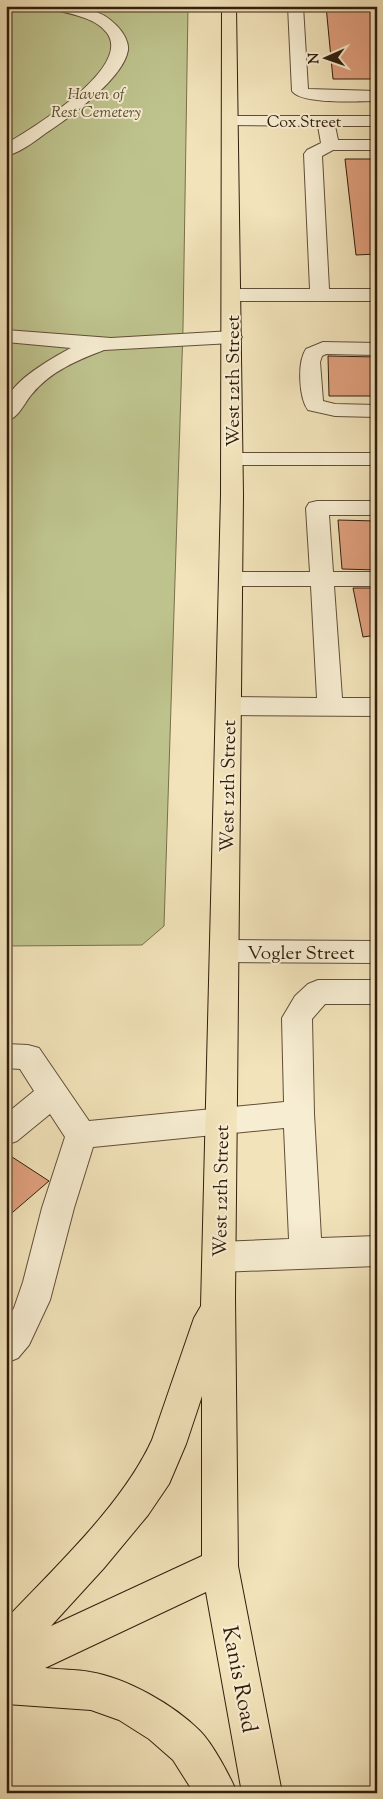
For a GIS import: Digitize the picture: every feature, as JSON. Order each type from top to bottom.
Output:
[{"type":"main road","name":"West 12th Street","points":[[220,1566],[218,1298],[232,459],[229,6]]},
{"type":"main road","points":[[6,1647],[91,1555],[135,1502],[156,1471],[168,1444],[218,1298]]},
{"type":"main road","points":[[6,1667],[220,1566]]},
{"type":"main road","name":"Kanis Road","points":[[220,1566],[262,1793]]},
{"type":"main road","points":[[6,1685],[91,1691],[128,1704],[163,1726],[187,1746],[217,1793]]},
{"type":"street","points":[[6,151],[40,130],[103,80],[117,61],[121,50],[114,31],[107,24],[92,16],[57,6]]},
{"type":"street","points":[[295,6],[300,91],[307,96],[377,96]]},
{"type":"street","points":[[330,145],[338,96]]},
{"type":"street","name":"Cox Street","points":[[230,121],[377,121]]},
{"type":"street","points":[[320,295],[314,154],[330,145],[377,145]]},
{"type":"street","points":[[232,295],[377,295]]},
{"type":"street","points":[[6,336],[111,344],[232,338]]},
{"type":"street","points":[[6,341],[25,357],[35,380]]},
{"type":"street","points":[[6,415],[28,386],[35,380],[78,353],[111,344]]},
{"type":"street","points":[[377,349],[324,348],[313,353],[310,362],[313,402],[315,406],[335,410],[377,411]]},
{"type":"street","points":[[232,459],[377,459]]},
{"type":"street","points":[[330,707],[317,508],[377,508]]},
{"type":"street","points":[[231,579],[377,579]]},
{"type":"street","points":[[228,706],[377,707]]},
{"type":"street","name":"Vogler Street","points":[[225,952],[377,952]]},
{"type":"street","points":[[306,1253],[299,1114],[297,1018],[305,1004],[318,992],[377,992]]},
{"type":"street","points":[[6,1056],[28,1056],[81,1135]]},
{"type":"street","points":[[6,1132],[54,1094]]},
{"type":"street","points":[[81,1135],[221,1120],[299,1114]]},
{"type":"street","points":[[6,1347],[17,1337],[38,1287],[58,1208],[81,1135]]},
{"type":"street","points":[[219,1257],[377,1252]]},
{"type":"green space","name":"Haven of Rest Cemetery","points":[[6,6],[188,6],[183,328],[164,926],[142,945],[6,946]]},
{"type":"building","points":[[326,6],[377,6],[377,79],[333,79]]},
{"type":"building","points":[[345,159],[377,159],[377,254],[356,255]]},
{"type":"building","points":[[328,356],[377,357],[377,396],[329,396]]},
{"type":"building","points":[[338,520],[377,521],[377,570],[342,569]]},
{"type":"building","points":[[353,588],[377,588],[377,635],[363,637]]},
{"type":"building","points":[[6,1153],[49,1181],[6,1218]]}]
